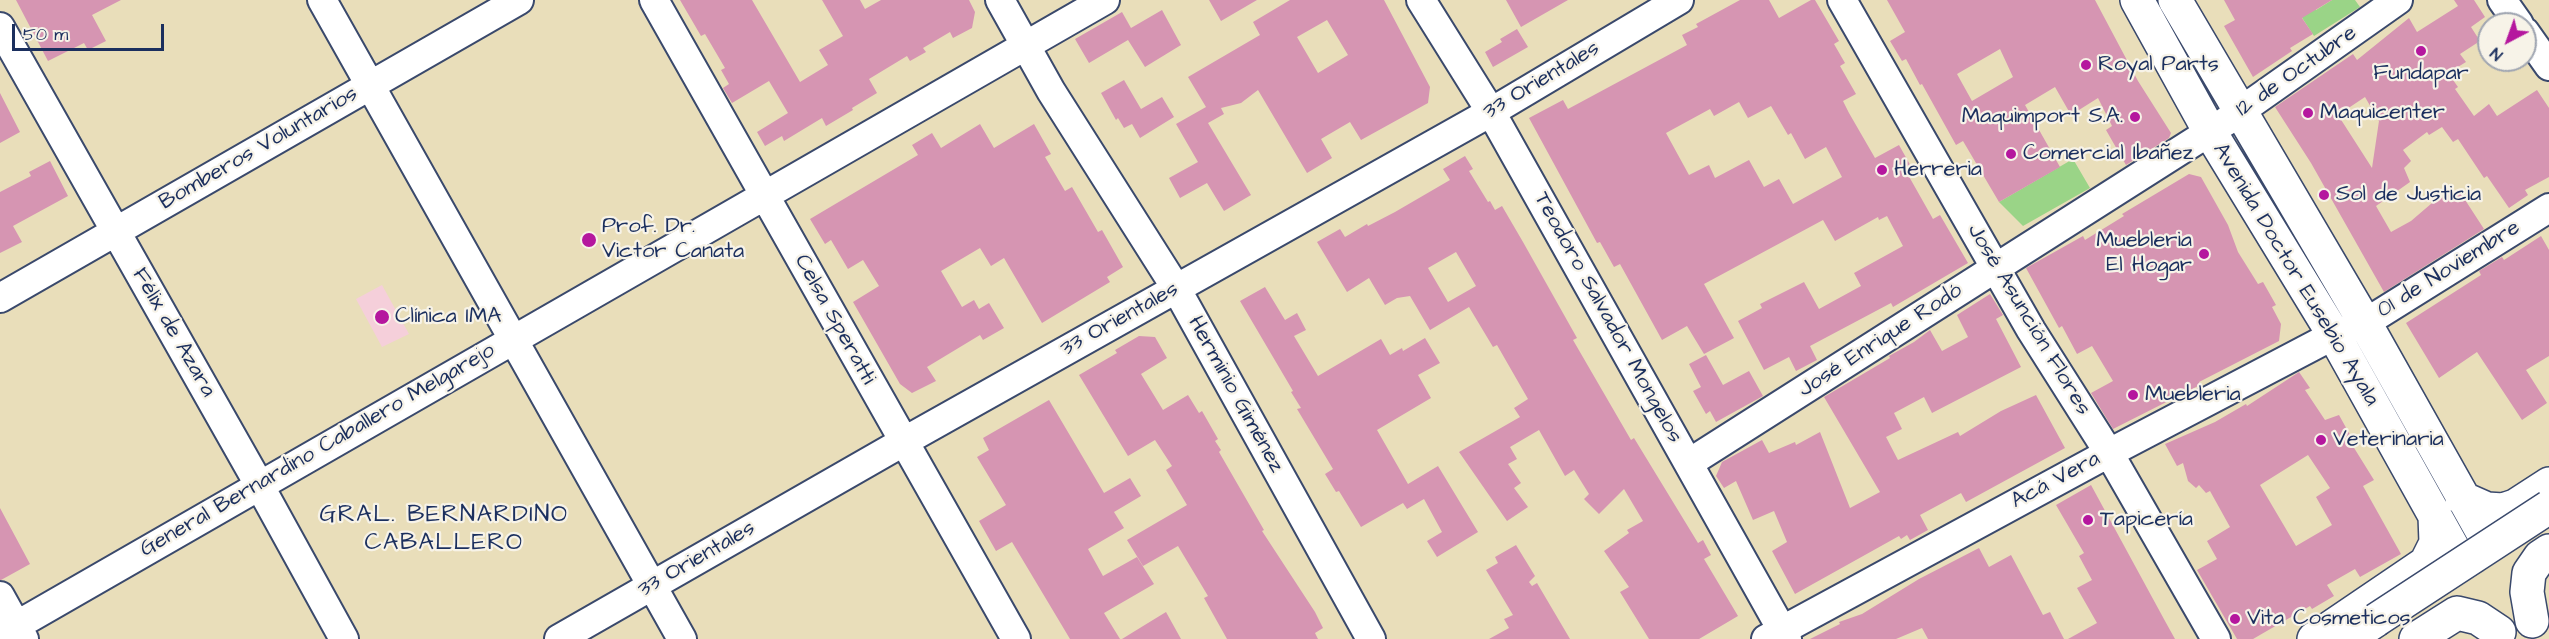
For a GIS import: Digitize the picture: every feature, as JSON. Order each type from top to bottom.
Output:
[{"type":"main road","name":"Avenida Doctor Eusebio Ayala","points":[[2137,0],[2225,122],[2349,329],[2482,531]]},
{"type":"main road","name":"Avenida Doctor Eusebio Ayala","points":[[2175,0],[2225,122]]},
{"type":"main road","name":"Avenida Doctor Eusebio Ayala","points":[[2349,329],[2435,516],[2454,550]]},
{"type":"main road","points":[[2462,498],[2487,509],[2503,510],[2515,506],[2549,484]]},
{"type":"main road","points":[[2348,639],[2549,507]]},
{"type":"main road","points":[[2314,639],[2426,563],[2436,543],[2435,516]]},
{"type":"main road","points":[[2383,639],[2549,530]]},
{"type":"main road","points":[[2537,630],[2527,592],[2529,573],[2540,557],[2549,551]]},
{"type":"main road","points":[[2505,573],[2537,630]]},
{"type":"main road","points":[[2477,592],[2501,636]]},
{"type":"main road","points":[[2416,639],[2457,614],[2478,618],[2501,636]]},
{"type":"street","points":[[322,0],[682,639]]},
{"type":"street","name":"Bomberos Voluntarios","points":[[0,298],[519,0]]},
{"type":"street","name":"Celsa Speratti","points":[[654,0],[1016,639]]},
{"type":"street","name":"Herminio Giménez","points":[[1000,0],[1051,91],[1176,288],[1371,639]]},
{"type":"street","name":"General Bernardino Caballero Melgarejo","points":[[13,633],[259,485],[1106,0]]},
{"type":"street","name":"Teodoro Salvador Mongelos","points":[[1421,0],[1491,112],[1689,463],[1778,636]]},
{"type":"street","name":"33 Orientales","points":[[560,639],[903,442],[1491,112],[1679,0]]},
{"type":"street","name":"José Asunción Flores","points":[[1842,0],[2047,358],[2109,453],[2216,639]]},
{"type":"street","name":"12 de Octubre","points":[[2225,122],[2398,0]]},
{"type":"street","name":"Félix de Azara","points":[[0,27],[344,639]]},
{"type":"street","points":[[2537,49],[2549,66]]},
{"type":"street","name":"José Enrique Rodó","points":[[1689,463],[2225,122]]},
{"type":"street","name":"01 de Noviembre","points":[[2349,329],[2549,208]]},
{"type":"street","name":"Acá Vera","points":[[1778,636],[2109,453],[2349,329]]},
{"type":"street","points":[[0,596],[13,633]]},
{"type":"shaded area","name":"Clínica IMA","points":[[382,285],[409,334],[382,347],[356,299]]},
{"type":"green space","points":[[2310,0],[2316,10],[2332,0],[2355,0],[2360,7],[2314,36],[2295,7]]},
{"type":"green space","points":[[2073,159],[2090,188],[2023,226],[1999,202]]},
{"type":"building","points":[[16,0],[121,0],[92,15],[106,41],[88,50],[84,43],[48,61]]},
{"type":"building","points":[[680,0],[752,0],[800,82],[828,65],[819,50],[843,36],[822,0],[860,0],[865,9],[881,0],[969,0],[975,12],[972,28],[953,38],[950,32],[923,48],[926,52],[910,61],[907,56],[869,79],[877,93],[852,108],[853,110],[826,126],[822,118],[784,141],[782,136],[765,146],[757,132],[788,113],[769,81],[732,103],[723,88],[729,84],[721,70],[725,68],[705,34],[701,36]]},
{"type":"building","points":[[1209,0],[1257,0],[1221,21]]},
{"type":"building","points":[[1290,0],[1384,0],[1430,87],[1428,103],[1361,140],[1350,122],[1321,139],[1332,158],[1307,173],[1258,90],[1241,103],[1221,108],[1224,114],[1208,123],[1251,195],[1224,211],[1207,183],[1180,198],[1169,178],[1198,162],[1176,124],[1206,107],[1188,77],[1260,35],[1253,22]],"holes":[[[1327,20],[1348,55],[1318,73],[1297,37]]]},
{"type":"building","points":[[1506,0],[1568,0],[1521,27]]},
{"type":"building","points":[[1740,0],[1769,0],[1779,18],[1815,0],[1839,41],[1834,44],[1845,63],[1840,66],[1856,94],[1843,101],[1875,158],[1899,145],[1913,170],[1907,173],[1933,219],[1940,215],[1968,263],[1893,307],[1891,303],[1810,346],[1817,360],[1796,371],[1789,357],[1764,370],[1738,321],[1762,308],[1760,304],[1804,282],[1819,309],[1861,286],[1854,273],[1903,246],[1887,216],[1879,220],[1878,217],[1835,241],[1823,220],[1704,284],[1734,338],[1704,354],[1687,326],[1662,340],[1620,264],[1614,267],[1600,242],[1597,243],[1529,118],[1563,100],[1568,109],[1687,45],[1682,35],[1698,27],[1696,24]],"holes":[[[1739,102],[1748,118],[1771,106],[1788,135],[1791,133],[1805,159],[1826,147],[1842,177],[1793,204],[1779,179],[1764,187],[1749,160],[1715,178],[1709,165],[1689,175],[1666,133],[1710,109],[1714,116]]]},
{"type":"building","points":[[1887,0],[2095,0],[2138,81],[2171,133],[2169,138],[2126,165],[2106,130],[2112,126],[2098,98],[2071,115],[2055,87],[2025,105],[2060,167],[1999,202],[1963,141],[1956,145],[1922,84],[1920,85],[1906,59],[1902,61],[1890,41],[1905,32]],"holes":[[[2000,49],[2013,77],[1972,101],[1957,74]]]},
{"type":"building","points":[[2224,0],[2332,0],[2302,18],[2313,34],[2290,48],[2292,51],[2253,77],[2224,26],[2235,20]]},
{"type":"building","points":[[2454,0],[2474,0],[2482,12],[2477,12],[2477,23],[2471,27],[2477,36],[2477,43],[2460,54],[2466,62],[2448,73],[2458,87],[2455,89],[2474,116],[2489,104],[2497,116],[2537,90],[2549,108],[2549,177],[2525,190],[2528,195],[2509,208],[2487,176],[2484,178],[2458,139],[2453,142],[2442,127],[2429,135],[2427,132],[2403,150],[2411,161],[2404,168],[2410,182],[2376,206],[2391,232],[2411,221],[2432,203],[2458,189],[2484,229],[2384,292],[2311,163],[2275,107],[2353,54],[2357,60],[2409,18],[2417,32],[2458,6]],"holes":[[[2365,97],[2379,121],[2372,168],[2338,115]]]},
{"type":"building","points":[[1162,10],[1181,45],[1145,67],[1128,40],[1089,63],[1075,39],[1122,12],[1131,28]]},
{"type":"building","points":[[1517,29],[1528,47],[1493,67],[1485,52],[1502,42],[1500,39]]},
{"type":"building","points":[[1124,80],[1141,109],[1162,97],[1174,117],[1140,138],[1132,124],[1124,128],[1118,118],[1116,120],[1101,93]]},
{"type":"building","points":[[0,93],[20,132],[0,143]]},
{"type":"building","points":[[980,124],[994,148],[1034,124],[1051,154],[1045,157],[1065,191],[1072,187],[1098,232],[1102,230],[1123,267],[1107,277],[1110,282],[1042,323],[1004,258],[991,266],[980,248],[941,271],[962,307],[974,300],[979,309],[989,303],[1004,328],[983,340],[980,335],[927,367],[936,381],[912,393],[900,384],[853,302],[879,286],[863,260],[848,269],[831,240],[825,244],[810,219],[918,155],[912,145],[932,133],[941,148]]},
{"type":"building","points":[[1465,156],[1473,169],[1469,171],[1488,202],[1490,201],[1495,210],[1502,206],[1577,338],[1573,340],[1631,440],[1634,438],[1698,543],[1703,540],[1711,555],[1704,559],[1738,616],[1699,639],[1649,639],[1620,592],[1629,587],[1604,551],[1629,533],[1627,530],[1643,521],[1624,489],[1599,514],[1584,499],[1589,494],[1574,470],[1565,476],[1539,430],[1510,447],[1517,459],[1508,464],[1521,483],[1514,488],[1528,507],[1507,521],[1459,452],[1520,417],[1514,408],[1528,399],[1497,345],[1493,347],[1469,307],[1430,330],[1410,296],[1397,298],[1385,305],[1369,278],[1347,292],[1317,242],[1340,229],[1345,237],[1395,212],[1450,180],[1443,169]],"holes":[[[1456,252],[1476,286],[1448,302],[1428,268]]]},
{"type":"building","points":[[50,161],[68,196],[13,226],[22,242],[0,253],[0,192],[31,176],[29,172]]},
{"type":"building","points":[[2189,174],[2201,177],[2228,225],[2238,252],[2258,284],[2263,282],[2276,305],[2272,307],[2281,324],[2279,341],[2199,382],[2200,385],[2113,429],[2091,393],[2113,381],[2092,346],[2077,354],[2062,326],[2059,328],[2026,268],[2083,236],[2085,240],[2124,216],[2122,214]]},
{"type":"building","points":[[2541,236],[2549,250],[2549,356],[2526,370],[2547,403],[2522,420],[2477,352],[2439,378],[2406,323],[2481,275],[2479,271],[2502,257],[2504,260]]},
{"type":"building","points":[[1265,287],[1285,320],[1297,313],[1306,330],[1294,336],[1318,376],[1381,339],[1390,355],[1402,348],[1403,351],[1425,338],[1440,363],[1418,375],[1431,398],[1377,430],[1408,484],[1438,466],[1478,532],[1437,557],[1427,541],[1442,532],[1424,499],[1407,509],[1403,503],[1361,527],[1339,491],[1336,492],[1325,474],[1333,469],[1297,409],[1301,408],[1291,392],[1293,391],[1240,301]]},
{"type":"building","points":[[1990,294],[2003,315],[1996,319],[2021,367],[1932,413],[1924,397],[1894,413],[1902,429],[1886,437],[1898,460],[1958,432],[1960,436],[2001,411],[2036,395],[2065,448],[1966,502],[1961,493],[1920,515],[1928,530],[1910,540],[1907,535],[1901,539],[1899,536],[1795,594],[1772,551],[1787,542],[1774,511],[1753,520],[1736,481],[1724,488],[1716,476],[1722,462],[1762,440],[1769,453],[1795,442],[1796,445],[1820,432],[1850,508],[1880,492],[1824,397],[1890,358],[1889,356],[1930,330],[1942,351],[1968,337],[1957,315]]},
{"type":"building","points":[[1139,336],[1155,337],[1167,358],[1141,374],[1163,410],[1188,395],[1199,413],[1202,411],[1218,439],[1215,441],[1221,450],[1219,452],[1264,530],[1262,531],[1315,612],[1323,628],[1315,633],[1318,639],[1227,639],[1204,598],[1208,596],[1178,546],[1143,566],[1127,540],[1187,505],[1166,470],[1172,466],[1155,440],[1128,456],[1079,375],[1117,353],[1115,350]]},
{"type":"building","points":[[1706,355],[1723,385],[1749,371],[1763,396],[1716,422],[1710,411],[1706,414],[1693,391],[1701,387],[1689,364]]},
{"type":"building","points":[[2299,372],[2310,388],[2305,390],[2325,420],[2339,415],[2354,442],[2351,443],[2374,480],[2363,486],[2401,554],[2360,577],[2355,569],[2327,585],[2334,596],[2312,609],[2310,606],[2253,639],[2237,639],[2197,570],[2217,559],[2207,541],[2230,527],[2210,491],[2206,493],[2199,485],[2196,488],[2188,481],[2183,463],[2177,466],[2165,444],[2215,422],[2246,404],[2247,406]],"holes":[[[2308,455],[2330,488],[2316,497],[2332,525],[2296,546],[2260,485]]]},
{"type":"building","points":[[1049,400],[1104,493],[1130,478],[1141,496],[1114,512],[1124,528],[1088,549],[1103,576],[1137,557],[1154,584],[1104,613],[1120,639],[1070,639],[1012,542],[996,551],[979,521],[1006,505],[977,457],[989,450],[983,438]]},
{"type":"building","points":[[2091,485],[2175,639],[2068,639],[2097,623],[2077,588],[2092,580],[2079,556],[2084,553],[2056,505]]},
{"type":"building","points":[[0,508],[30,564],[1,580],[0,580]]},
{"type":"building","points":[[1516,545],[1535,576],[1529,582],[1532,586],[1537,583],[1570,639],[1489,639],[1509,628],[1504,619],[1513,615],[1486,570],[1498,563],[1495,557]]},
{"type":"building","points":[[1979,548],[1989,567],[2011,555],[2043,615],[2050,612],[2064,639],[1928,639],[1922,628],[1896,639],[1810,639],[1840,624],[1839,622],[1862,614],[1919,579]]},
{"type":"building","points":[[1166,612],[1181,639],[1122,639],[1148,623]]},
{"type":"tunnel","points":[[2482,531],[2505,573]]},
{"type":"tunnel","points":[[2454,550],[2477,592]]},
{"type":"place","name":"Fundapar","points":[[2421,51]]},
{"type":"place","name":"Royal Parts","points":[[2086,65]]},
{"type":"place","name":"Maquicenter","points":[[2308,113]]},
{"type":"place","name":"Maquimport S.A.","points":[[2135,117]]},
{"type":"place","name":"Comercial Ibañez","points":[[2011,154]]},
{"type":"place","name":"Herreria","points":[[1882,170]]},
{"type":"place","name":"Sol de Justicia","points":[[2324,195]]},
{"type":"place","name":"Prof. Dr. Victor Canata","points":[[589,240]]},
{"type":"place","name":"Muebleria El Hogar","points":[[2204,254]]},
{"type":"place","name":"Clínica IMA","points":[[382,317]]},
{"type":"place","name":"Muebleria","points":[[2133,395]]},
{"type":"place","name":"Veterinaria","points":[[2321,440]]},
{"type":"place","name":"Tapicería","points":[[2088,520]]},
{"type":"place","name":"Vita Cosmeticos","points":[[2235,619]]},
{"type":"district","name":"GRAL. BERNARDINO CABALLERO","points":[[444,530]]}]
